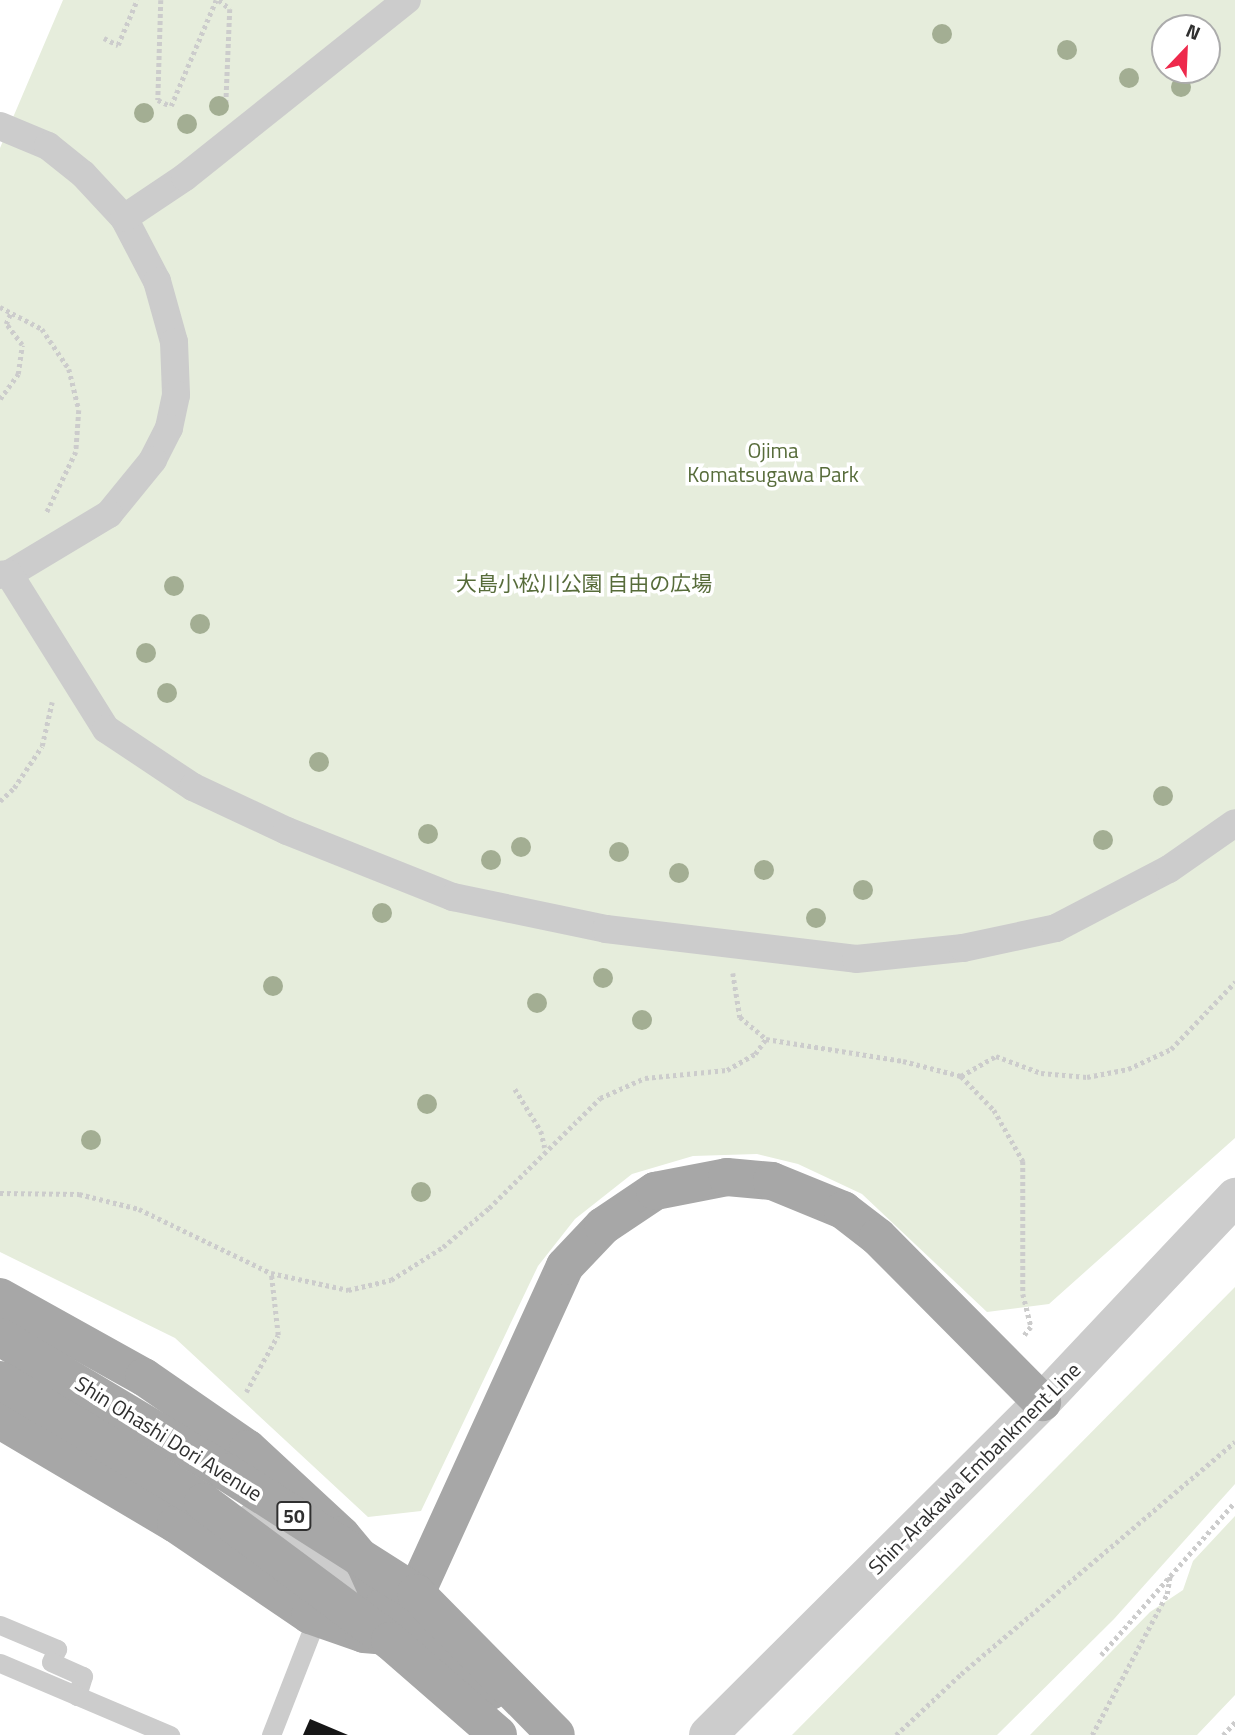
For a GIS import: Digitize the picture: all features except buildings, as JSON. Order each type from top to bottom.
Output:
[{"type":"main road","points":[[512,1735],[500,1718],[417,1645],[408,1628],[400,1600],[565,1266],[625,1210],[655,1191],[705,1180],[772,1181],[806,1191],[843,1210],[878,1237],[1042,1402]]},
{"type":"main road","points":[[0,1297],[144,1377],[248,1449],[341,1535],[400,1600],[432,1641],[537,1735]]},
{"type":"main road","name":"Shin Ohashi Dori Avenue","points":[[0,1337],[226,1472],[400,1600],[556,1735]]},
{"type":"main road","name":"Shin Ohashi Dori Avenue","points":[[0,1380],[203,1502],[390,1642],[498,1735]]},
{"type":"main road","points":[[0,1420],[88,1471],[317,1617],[364,1634],[432,1641]]},
{"type":"street","points":[[124,218],[185,177],[241,128],[407,0]]},
{"type":"street","points":[[0,126],[48,146],[83,174],[124,218],[158,281],[174,342],[176,395],[169,428],[153,460],[109,514],[5,574],[106,729],[193,787],[287,831],[453,897],[606,929],[856,959],[963,948],[1056,928],[1169,869],[1235,823]]},
{"type":"street","name":"Shin-Arakawa Embankment Line","points":[[708,1735],[1042,1402],[1235,1197]]},
{"type":"street","points":[[0,1367],[134,1442],[400,1600]]},
{"type":"lane","points":[[271,1735],[317,1617]]},
{"type":"lane","points":[[0,1625],[57,1649],[51,1662],[83,1676],[77,1696]]},
{"type":"lane","points":[[0,1663],[170,1735]]},
{"type":"path","points":[[104,38],[118,45],[137,0]]},
{"type":"path","points":[[161,0],[158,100],[171,106],[217,0],[230,9],[226,106],[241,128]]},
{"type":"path","points":[[0,307],[42,329],[69,369],[79,410],[76,452],[38,527]]},
{"type":"path","points":[[0,398],[18,374],[20,365],[22,345],[6,324],[11,312]]},
{"type":"path","points":[[0,801],[14,788],[42,747],[62,660]]},
{"type":"path","points":[[731,946],[740,1017],[766,1039],[903,1061],[961,1076],[994,1110],[1023,1161],[1023,1294],[1031,1327],[1023,1336]]},
{"type":"path","points":[[961,1076],[996,1056],[1041,1073],[1087,1077],[1128,1069],[1171,1049],[1235,982]]},
{"type":"path","points":[[0,1193],[79,1194],[139,1209],[271,1273],[348,1290],[391,1280],[443,1247],[489,1209],[545,1148],[600,1098],[645,1078],[727,1070],[755,1054],[766,1039]]},
{"type":"path","points":[[515,1089],[541,1131],[545,1148]]},
{"type":"path","points":[[246,1392],[278,1335],[271,1273]]},
{"type":"path","points":[[896,1735],[961,1674],[1235,1442]]},
{"type":"path","points":[[1101,1655],[1235,1502]]},
{"type":"path","points":[[1092,1735],[1167,1594],[1170,1575]]},
{"type":"path","points":[[1223,1735],[1235,1722]]},
{"type":"green space","name":"大島小松川公園 自由の広場","points":[[63,0],[1235,0],[1235,1138],[1049,1304],[987,1312],[862,1194],[798,1164],[757,1154],[693,1156],[632,1174],[575,1219],[538,1266],[421,1511],[368,1517],[175,1338],[0,1252],[0,148]]},
{"type":"green space","points":[[1235,1287],[1235,1484],[1114,1619],[997,1735],[792,1735]]},
{"type":"green space","points":[[1235,1516],[1235,1695],[1197,1735],[1030,1735],[1150,1612],[1183,1590],[1193,1561]]},
{"type":"park label","name":"Ojima Komatsugawa Park","points":[[773,462]]}]
